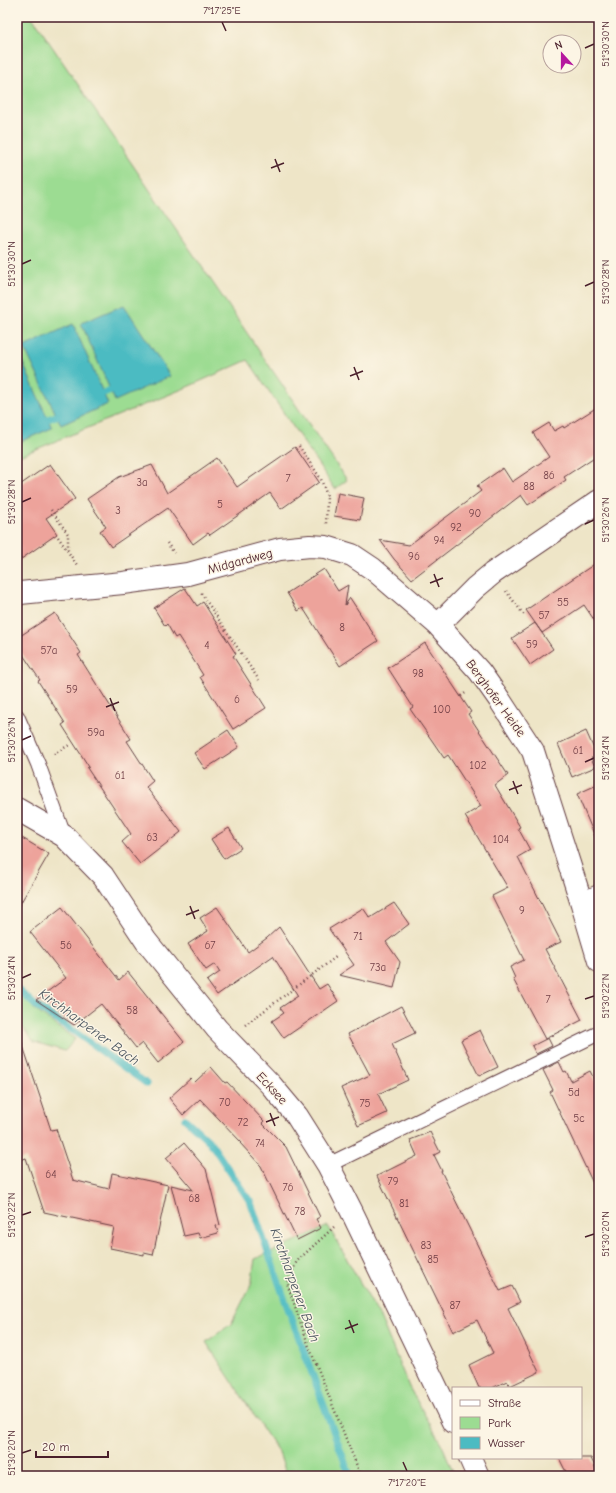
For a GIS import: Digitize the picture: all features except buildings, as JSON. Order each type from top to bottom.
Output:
[{"type":"street","points":[[438,625],[475,588],[493,573],[599,501]]},
{"type":"street","name":"Midgardweg","points":[[17,595],[20,593],[188,574],[280,549],[310,546],[326,547],[352,555],[373,569],[438,625]]},
{"type":"street","name":"Berghofer Heide","points":[[438,625],[480,672],[533,751],[590,900],[599,961]]},
{"type":"street","name":"Ecksee","points":[[17,809],[64,836],[103,876],[146,941],[226,1039],[271,1085],[297,1116],[328,1165],[351,1210],[452,1420]]},
{"type":"street","points":[[470,1459],[478,1476]]},
{"type":"lane","points":[[17,716],[38,764],[64,836]]},
{"type":"lane","points":[[328,1165],[599,1033]]},
{"type":"path","points":[[299,446],[321,479],[327,496],[326,547]]},
{"type":"path","points":[[51,510],[68,534],[68,552]]},
{"type":"path","points":[[58,537],[92,586]]},
{"type":"path","points":[[167,543],[259,680]]},
{"type":"path","points":[[504,588],[524,615]]},
{"type":"path","points":[[226,1039],[336,957]]},
{"type":"path","points":[[351,1210],[297,1261],[287,1283],[308,1344],[361,1476]]},
{"type":"green space","points":[[17,17],[32,17],[347,480],[335,489],[248,360],[185,388],[17,457]]},
{"type":"green space","points":[[17,986],[35,1010],[75,1039],[65,1051],[34,1042],[17,1020]]},
{"type":"green space","points":[[328,1226],[381,1319],[409,1387],[442,1445],[455,1476],[287,1476],[279,1453],[206,1342],[231,1324],[251,1285],[255,1259]]},
{"type":"water","points":[[124,305],[170,376],[115,401],[81,323]]},
{"type":"water","points":[[73,324],[108,404],[61,425],[24,347]]},
{"type":"water","points":[[17,350],[52,428],[17,443]]},
{"type":"waterway","points":[[94,397],[118,387]]},
{"type":"waterway","points":[[40,422],[64,413]]},
{"type":"waterway","name":"Kirchharpener Bach","points":[[17,989],[36,1006],[147,1084]]},
{"type":"waterway","name":"Kirchharpener Bach","points":[[185,1119],[210,1142],[251,1203],[350,1476]]}]
